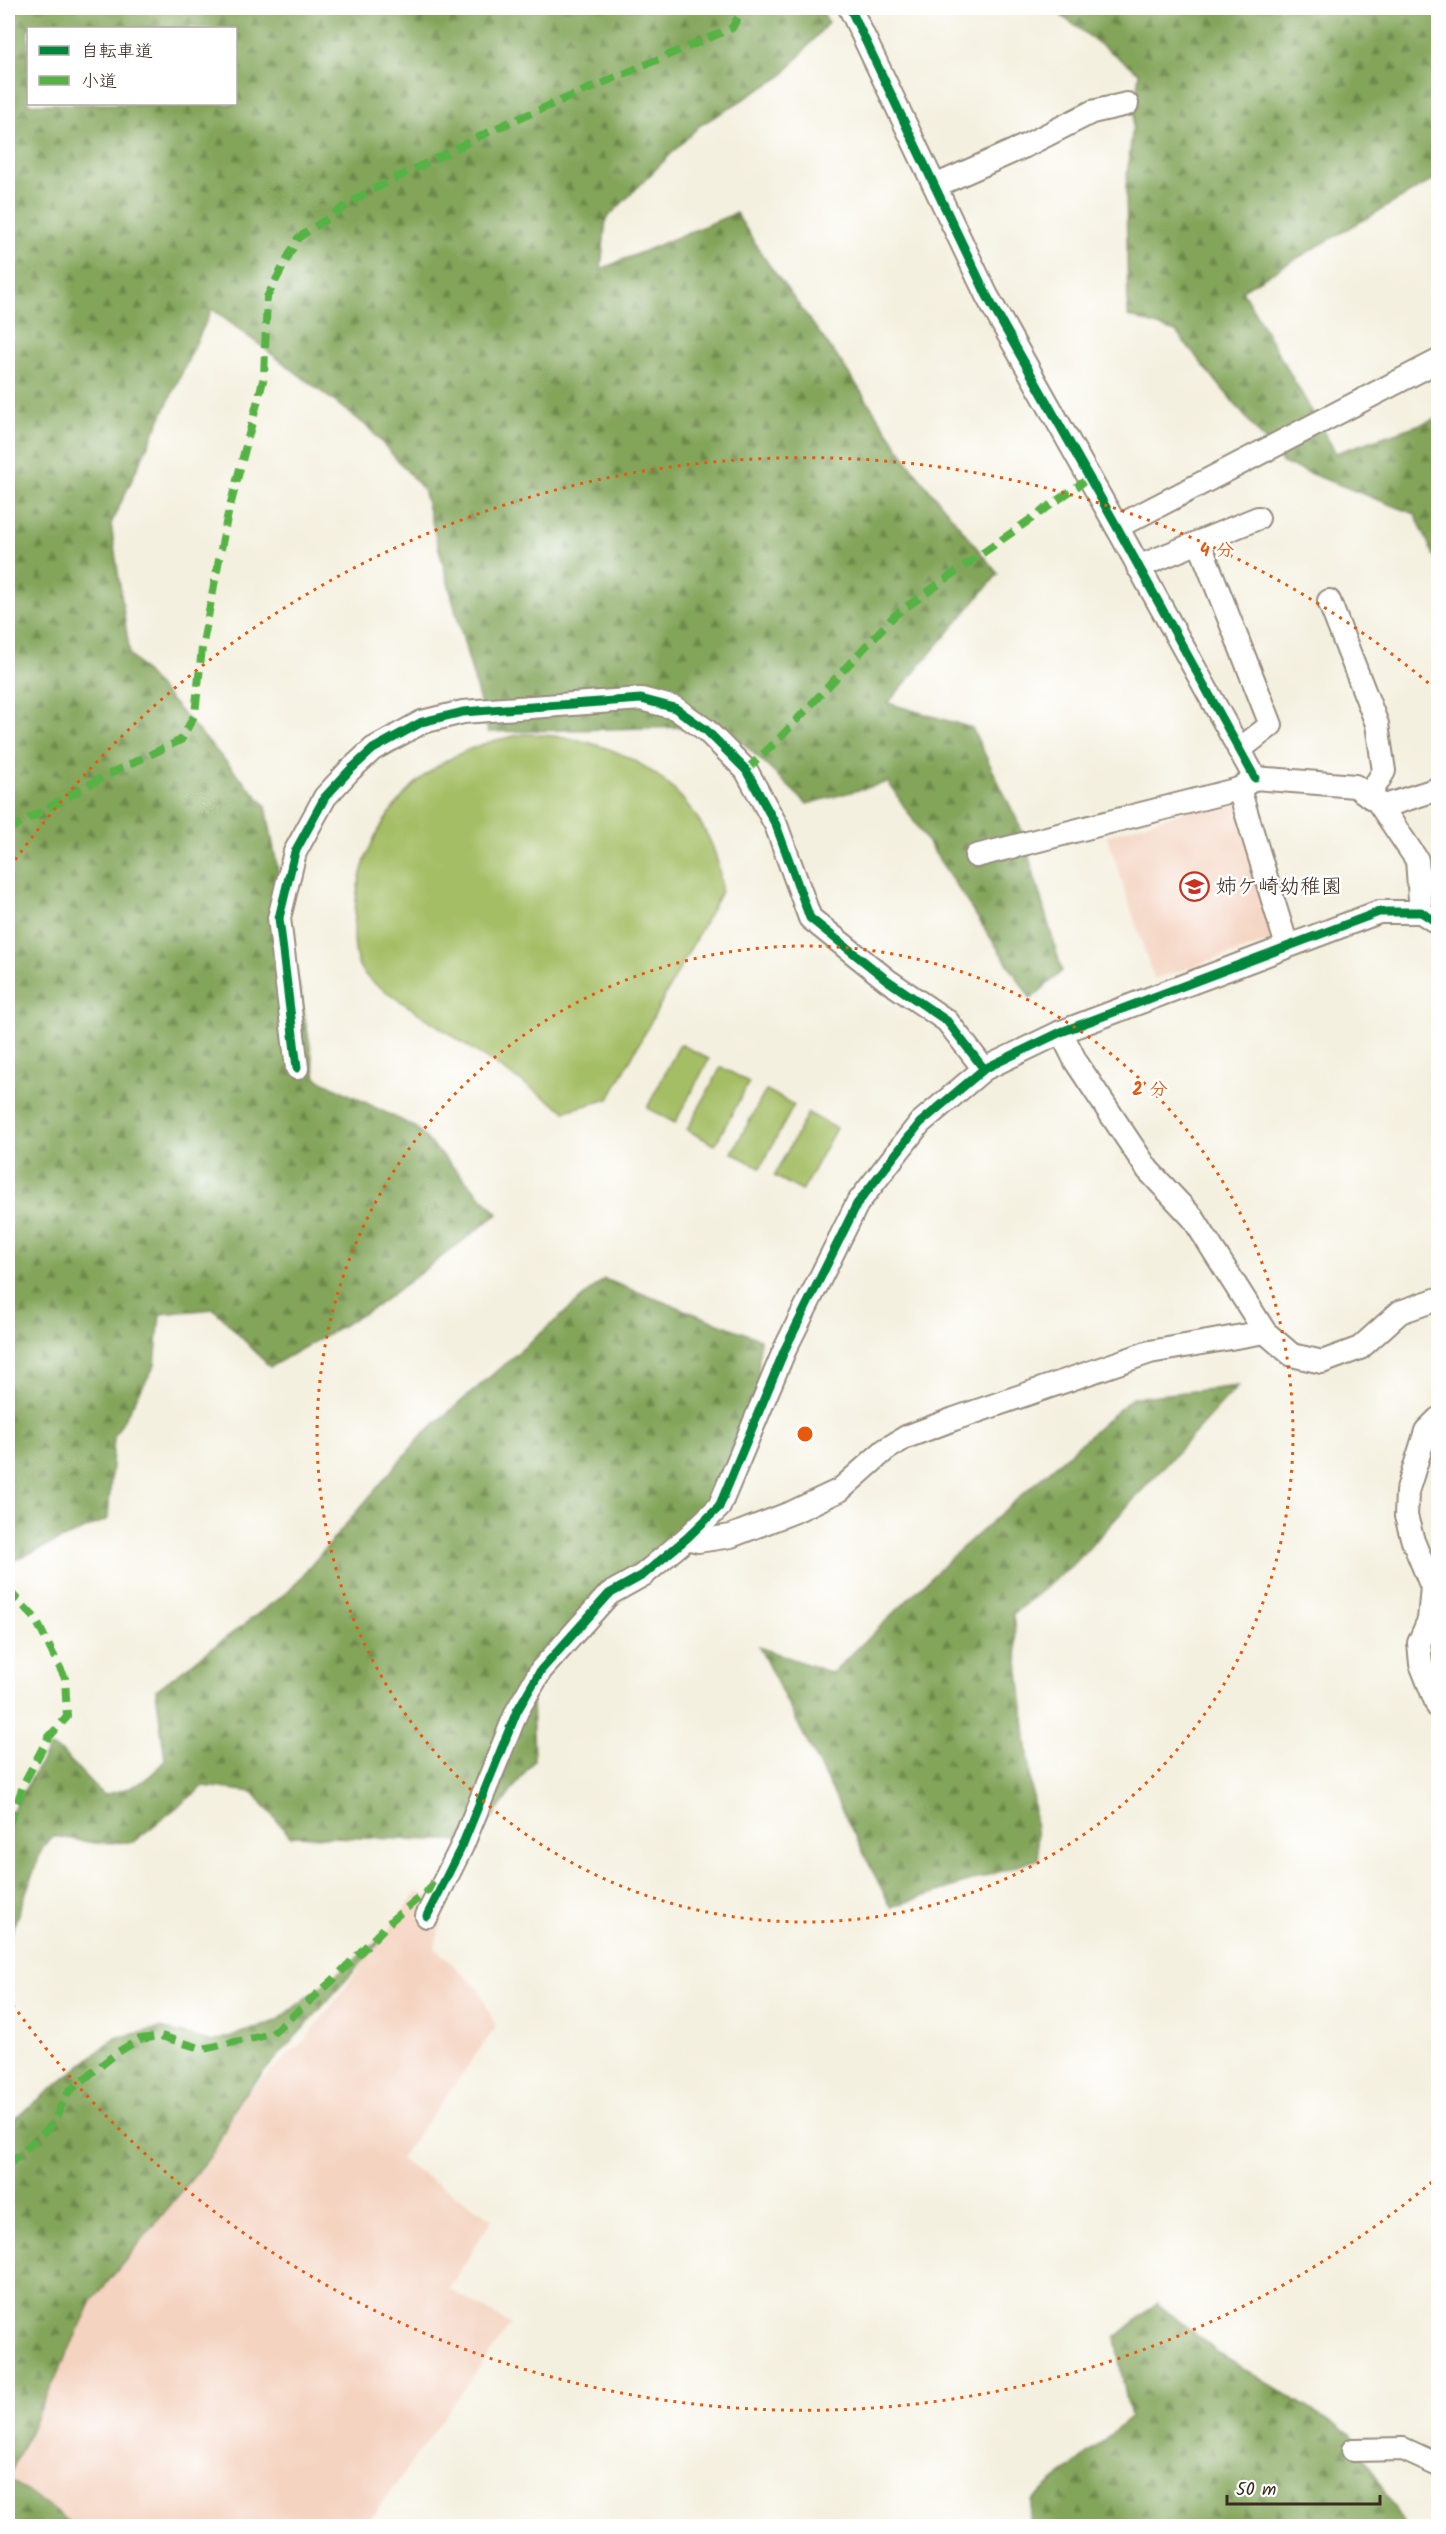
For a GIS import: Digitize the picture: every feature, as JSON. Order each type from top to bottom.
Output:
[{"type":"street","points":[[850,8],[987,296],[1117,526],[1239,750],[1287,946]]},
{"type":"street","points":[[935,186],[1025,146],[1092,112],[1127,104]]},
{"type":"street","points":[[1117,526],[1438,361]]},
{"type":"street","points":[[1138,567],[1258,518]]},
{"type":"street","points":[[1199,542],[1271,724],[1239,750]]},
{"type":"street","points":[[1329,601],[1377,724],[1384,771],[1376,802]]},
{"type":"street","points":[[297,1068],[279,918],[294,852],[326,797],[349,771],[373,748],[422,722],[463,712],[642,699],[675,708],[706,730],[746,770],[776,825],[810,918],[887,980],[947,1021],[984,1069]]},
{"type":"street","points":[[427,1916],[462,1846],[517,1711],[541,1670],[609,1594],[643,1575],[687,1539],[719,1506],[785,1349],[857,1204],[920,1123],[984,1069],[1061,1032],[1378,912],[1430,917],[1417,860],[1376,802],[1355,786],[1247,784],[976,856]]},
{"type":"street","points":[[1376,802],[1438,789]]},
{"type":"street","points":[[1061,1032],[1076,1062],[1148,1170],[1193,1218],[1265,1332],[1293,1355],[1322,1362],[1360,1348],[1400,1312],[1438,1299]]},
{"type":"street","points":[[687,1539],[698,1541],[731,1536],[793,1512],[840,1490],[885,1450],[906,1437],[954,1419],[1150,1352],[1265,1332]]},
{"type":"street","points":[[1438,1419],[1426,1431],[1407,1492],[1406,1516],[1413,1541],[1432,1587],[1429,1620],[1419,1643],[1421,1664],[1438,1707]]},
{"type":"street","points":[[1353,2450],[1403,2449],[1438,2465]]},
{"type":"shaded area","name":"姉ケ崎幼稚園","points":[[1236,794],[1283,937],[1154,979],[1107,836]]},
{"type":"shaded area","points":[[417,1892],[446,1904],[435,1948],[479,1989],[496,2027],[400,2159],[492,2219],[449,2289],[511,2324],[370,2520],[369,2526],[75,2526],[8,2478],[92,2301],[213,2153],[239,2100],[307,2038]]},
{"type":"green space","points":[[8,8],[821,8],[828,23],[782,76],[699,126],[606,219],[601,269],[736,213],[767,262],[843,365],[913,469],[998,574],[888,703],[972,728],[1020,826],[1062,971],[1031,999],[888,782],[807,804],[725,726],[488,732],[423,489],[368,427],[212,309],[111,524],[130,655],[266,806],[316,1078],[415,1127],[498,1214],[378,1305],[270,1367],[214,1309],[160,1314],[155,1365],[114,1437],[108,1519],[8,1563]]},
{"type":"green space","points":[[1051,8],[1438,8],[1438,177],[1242,290],[1336,453],[1438,418],[1438,565],[1415,514],[1283,463],[1176,332],[1128,316],[1126,186],[1139,73]]},
{"type":"green space","points":[[523,734],[574,739],[622,754],[644,766],[682,798],[698,819],[712,845],[720,872],[721,892],[609,1099],[565,1111],[375,984],[362,971],[355,951],[358,885],[375,836],[389,814],[424,776],[446,761],[483,744]]},
{"type":"green space","points":[[680,1044],[709,1059],[675,1123],[647,1108]]},
{"type":"green space","points":[[721,1067],[749,1082],[715,1145],[687,1130]]},
{"type":"green space","points":[[766,1090],[794,1105],[760,1168],[732,1153]]},
{"type":"green space","points":[[808,1113],[836,1128],[802,1191],[774,1176]]},
{"type":"green space","points":[[604,1279],[760,1339],[757,1395],[704,1508],[531,1670],[534,1760],[475,1841],[290,1836],[253,1792],[204,1786],[133,1842],[95,1843],[53,1836],[42,1849],[8,1941],[8,1818],[50,1747],[62,1752],[103,1795],[138,1784],[151,1775],[165,1760],[156,1690],[290,1590],[422,1435]]},
{"type":"green space","points":[[1238,1386],[1076,1562],[1013,1614],[1039,1859],[891,1907],[759,1647],[832,1673],[955,1554],[1132,1398]]},
{"type":"green space","points":[[387,1934],[239,2100],[213,2153],[92,2301],[8,2478],[8,2124],[115,2038],[161,2028],[213,2042],[277,2021]]},
{"type":"green space","points":[[1157,2303],[1221,2355],[1351,2434],[1405,2526],[1028,2526],[1032,2500],[1130,2418],[1115,2338]]},
{"type":"green space","points":[[8,2478],[75,2526],[8,2526]]},
{"type":"marked path","points":[[8,830],[105,776],[181,740],[195,714],[202,648],[227,518],[264,377],[267,297],[298,238],[364,194],[499,127],[732,28],[743,8]]},
{"type":"marked path","points":[[746,770],[777,741],[895,615],[1089,478]]},
{"type":"marked path","points":[[8,1590],[35,1618],[65,1678],[67,1717],[48,1738],[25,1781],[8,1827]]},
{"type":"marked path","points":[[8,2165],[51,2126],[69,2091],[118,2052],[140,2039],[161,2036],[203,2049],[272,2034],[332,1981],[393,1919],[443,1878]]},
{"type":"cycle path","points":[[850,8],[987,296],[1255,778]]},
{"type":"cycle path","points":[[297,1068],[279,918],[295,852],[325,797],[349,771],[373,749],[422,722],[463,712],[641,699],[675,708],[706,730],[746,770],[776,825],[810,918],[887,980],[947,1021],[984,1069]]},
{"type":"cycle path","points":[[427,1916],[462,1846],[517,1711],[541,1670],[609,1594],[643,1575],[719,1507],[785,1349],[857,1204],[920,1123],[984,1069],[1061,1032],[1379,912],[1421,912],[1438,923]]},
{"type":"place","name":"姉ケ崎幼稚園","points":[[1195,886]]}]
